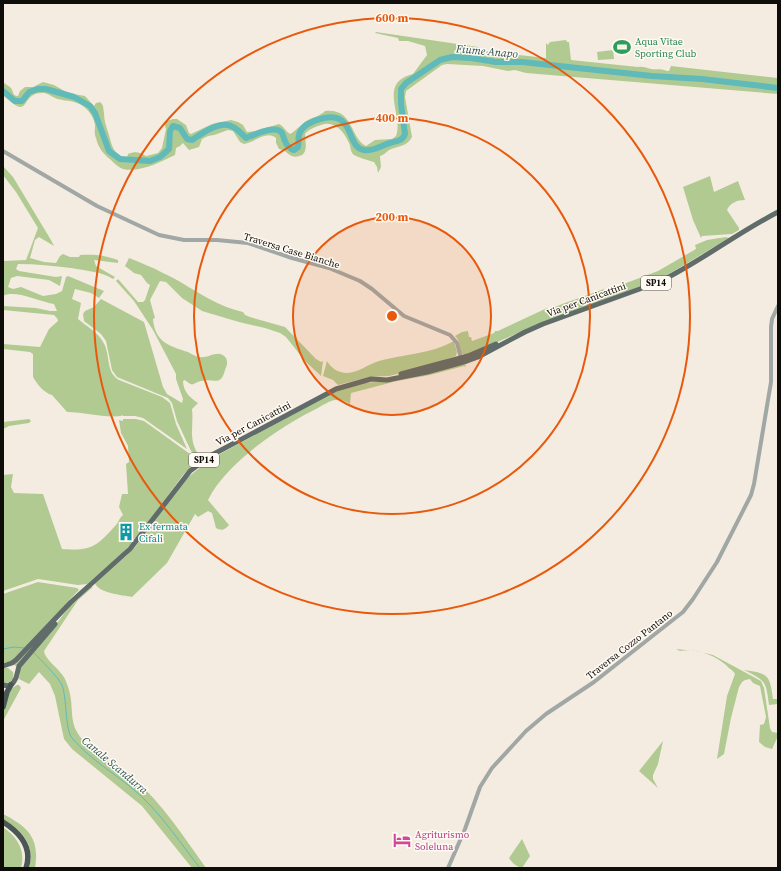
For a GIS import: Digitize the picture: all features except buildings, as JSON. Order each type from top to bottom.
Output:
[{"type":"highway","points":[[3,707],[7,692],[11,685]]},
{"type":"highway","points":[[3,693],[3,698]]},
{"type":"highway","points":[[3,823],[14,833],[21,844],[25,854],[22,868]]},
{"type":"highway","points":[[3,823],[17,832],[24,842],[28,855],[26,868]]},
{"type":"main road","name":"Via per Canicattini","points":[[22,657],[56,623],[71,602],[130,549],[190,471],[210,456],[336,388],[365,380],[381,379],[461,358],[543,324],[659,282],[675,274],[757,223],[778,212]]},
{"type":"main road","name":"Via per Canicattini","points":[[381,379],[387,380],[427,372],[467,361],[478,357],[524,332]]},
{"type":"main road","points":[[4,666],[22,657]]},
{"type":"main road","points":[[3,685],[11,685],[15,681],[22,657]]},
{"type":"main road","points":[[4,666],[13,668],[16,675]]},
{"type":"street","name":"Traversa Case Bianche","points":[[3,151],[97,206],[159,235],[184,240],[217,240],[248,243],[292,258],[329,268],[360,281],[372,289],[404,316],[450,335],[457,343],[461,358]]},
{"type":"street","name":"Traversa Cozzo Pantano","points":[[448,868],[465,829],[480,787],[500,759],[526,731],[546,714],[594,682],[683,612],[717,562],[747,504],[754,484],[771,382],[772,319],[778,306]]},
{"type":"street","points":[[427,372],[457,362],[461,358],[467,361]]},
{"type":"green space","points":[[375,33],[478,47],[483,51],[546,58],[546,43],[548,45],[550,42],[566,40],[569,42],[571,60],[643,67],[667,71],[669,71],[671,66],[778,78],[778,94],[526,73],[483,66],[447,64],[442,65],[406,91],[405,97],[412,137],[407,143],[389,150],[380,156],[381,167],[378,173],[374,162],[353,154],[342,131],[331,124],[321,125],[308,131],[305,134],[306,144],[304,153],[294,157],[279,149],[276,143],[276,138],[272,136],[265,136],[244,144],[240,142],[233,131],[228,130],[202,139],[199,147],[189,150],[183,143],[176,148],[175,155],[150,166],[129,170],[123,169],[115,164],[101,150],[95,136],[95,125],[93,118],[80,104],[42,93],[35,94],[30,97],[22,107],[12,103],[3,95],[3,82],[11,88],[14,95],[18,96],[20,91],[25,87],[33,87],[43,82],[54,85],[68,93],[85,96],[94,106],[96,103],[100,102],[103,105],[105,123],[113,148],[115,152],[122,157],[127,158],[128,154],[133,152],[146,156],[158,153],[162,148],[166,129],[164,122],[173,119],[177,119],[186,125],[189,133],[191,134],[212,124],[231,120],[243,125],[247,132],[256,131],[279,124],[290,134],[308,120],[325,111],[334,111],[346,118],[356,136],[366,146],[375,140],[392,139],[396,136],[398,128],[394,92],[396,85],[402,78],[413,74],[427,55],[425,46],[408,41],[399,41],[398,38]]},
{"type":"green space","points":[[613,50],[614,59],[598,60],[597,52]]},
{"type":"green space","points":[[3,166],[13,177],[54,246],[39,237],[35,240],[30,258],[44,262],[56,263],[63,254],[70,257],[79,257],[80,255],[99,255],[118,260],[118,263],[94,260],[96,266],[115,277],[113,279],[98,273],[71,268],[18,264],[16,269],[19,271],[56,277],[62,276],[60,286],[49,280],[17,276],[11,278],[8,287],[13,289],[21,287],[43,296],[56,294],[62,291],[66,277],[68,276],[104,291],[99,298],[91,293],[75,289],[72,299],[81,303],[78,319],[101,338],[107,352],[110,368],[115,377],[162,397],[170,403],[176,424],[187,449],[143,418],[135,416],[108,416],[67,412],[52,395],[41,388],[33,377],[33,354],[30,352],[3,349],[3,344],[40,347],[49,329],[58,321],[54,315],[3,310],[3,306],[57,311],[54,304],[21,295],[8,294],[3,296],[3,261],[26,260],[38,228],[16,192],[3,175]]},
{"type":"green space","points":[[710,176],[714,192],[738,181],[745,200],[734,202],[727,210],[739,230],[732,234],[702,236],[701,238],[693,220],[683,187]]},
{"type":"green space","points":[[726,237],[729,238],[657,280],[529,328],[484,348],[465,355],[462,354],[458,340],[455,336],[462,332],[468,331],[469,337],[471,337],[472,341],[494,333],[495,331],[498,331],[547,308],[550,309],[604,289],[605,291],[658,271],[696,249],[695,245],[707,240]]},
{"type":"green space","points":[[129,258],[173,278],[221,305],[243,312],[245,315],[250,317],[285,327],[316,359],[321,362],[323,361],[321,376],[305,361],[286,337],[280,333],[202,311],[182,298],[166,282],[160,281],[150,300],[155,318],[153,319],[154,327],[160,338],[175,348],[197,356],[203,357],[220,354],[226,358],[227,361],[227,366],[219,380],[206,380],[193,384],[185,380],[183,381],[184,388],[188,394],[198,403],[192,409],[193,443],[198,454],[207,456],[199,457],[191,451],[177,421],[172,403],[168,398],[117,377],[112,370],[106,341],[101,334],[84,321],[83,314],[85,311],[94,307],[101,299],[144,322],[163,387],[167,394],[182,403],[183,399],[176,379],[176,374],[153,330],[134,301],[116,281],[118,279],[138,302],[143,302],[145,300],[150,285],[141,275],[134,273],[125,266]]},
{"type":"green space","points":[[454,341],[457,352],[456,356],[421,368],[389,376],[369,377],[338,385],[333,380],[323,376],[327,361],[338,371],[351,373],[379,361],[436,349]]},
{"type":"green space","points":[[465,364],[466,367],[464,366],[430,375],[397,381],[351,393],[350,404],[342,400],[331,401],[302,416],[271,436],[241,459],[216,486],[208,500],[229,525],[226,528],[220,530],[216,528],[212,513],[208,511],[198,517],[195,514],[167,563],[132,597],[105,591],[95,583],[136,546],[186,479],[209,460],[336,391],[364,383],[388,381]]},
{"type":"green space","points":[[29,419],[31,421],[29,423],[9,426],[3,429],[3,422]]},
{"type":"green space","points":[[123,419],[136,419],[144,421],[190,454],[188,458],[193,461],[193,465],[183,475],[137,537],[132,540],[132,543],[120,556],[87,584],[78,585],[38,579],[3,591],[3,475],[13,474],[11,487],[14,493],[43,494],[62,549],[80,549],[93,546],[117,524],[123,515],[119,507],[122,494],[128,494],[126,464],[129,462],[128,446],[121,433],[119,420],[123,421]]},
{"type":"green space","points":[[38,582],[77,588],[79,590],[53,619],[54,627],[69,607],[91,587],[93,587],[78,600],[44,651],[45,654],[65,679],[69,688],[73,723],[82,739],[95,751],[133,778],[154,798],[206,868],[192,868],[142,806],[72,749],[64,739],[55,696],[50,684],[39,672],[29,684],[19,679],[20,669],[13,664],[13,661],[3,663],[3,594]]},
{"type":"green space","points":[[676,649],[691,650],[680,651]]},
{"type":"green space","points":[[701,652],[713,655],[761,681],[764,688],[770,728],[772,732],[778,733],[772,749],[765,747],[759,742],[760,725],[764,724],[766,717],[760,686],[753,683],[750,679],[742,682],[739,687],[724,754],[717,759],[727,696],[735,674],[721,661]]},
{"type":"green space","points":[[3,668],[8,668],[13,672],[13,679],[8,683],[3,683]]},
{"type":"green space","points":[[744,670],[763,674],[767,677],[771,685],[773,699],[778,699],[778,704],[769,705],[766,686],[764,683],[757,677]]},
{"type":"green space","points":[[17,685],[21,688],[3,721],[4,706],[7,696]]},
{"type":"green space","points":[[663,741],[658,764],[653,775],[653,779],[658,788],[639,771]]},
{"type":"green space","points":[[3,814],[25,829],[34,841],[36,849],[35,868],[29,868],[30,852],[26,839],[3,819]]},
{"type":"green space","points":[[3,827],[19,844],[22,855],[21,868],[3,868]]},
{"type":"green space","points":[[522,839],[530,856],[522,868],[514,864],[509,858]]},
{"type":"waterway","name":"Fiume Anapo","points":[[3,91],[15,101],[22,101],[29,92],[38,89],[46,89],[74,97],[90,106],[95,113],[109,151],[120,159],[150,161],[160,157],[169,149],[170,131],[173,126],[180,128],[187,139],[192,140],[209,130],[223,125],[233,127],[246,138],[265,131],[275,130],[282,133],[287,146],[294,150],[298,147],[299,135],[304,127],[317,120],[331,117],[339,119],[345,124],[358,147],[364,150],[374,149],[399,140],[403,138],[405,134],[401,104],[401,89],[406,83],[440,60],[452,57],[496,62],[522,62],[652,76],[702,79],[778,88]]},
{"type":"waterway","name":"Canale Scandurra","points":[[3,649],[14,647],[24,648]]},
{"type":"waterway","name":"Canale Scandurra","points":[[34,653],[62,685],[68,728],[72,738],[97,762],[133,789],[150,805],[200,868]]},
{"type":"place","name":"Aqua Vitae Sporting Club","points":[[622,47]]},
{"type":"place","name":"Ex fermata Cifali","points":[[126,532]]},
{"type":"place","name":"Agriturismo Soleluna","points":[[402,840]]}]
